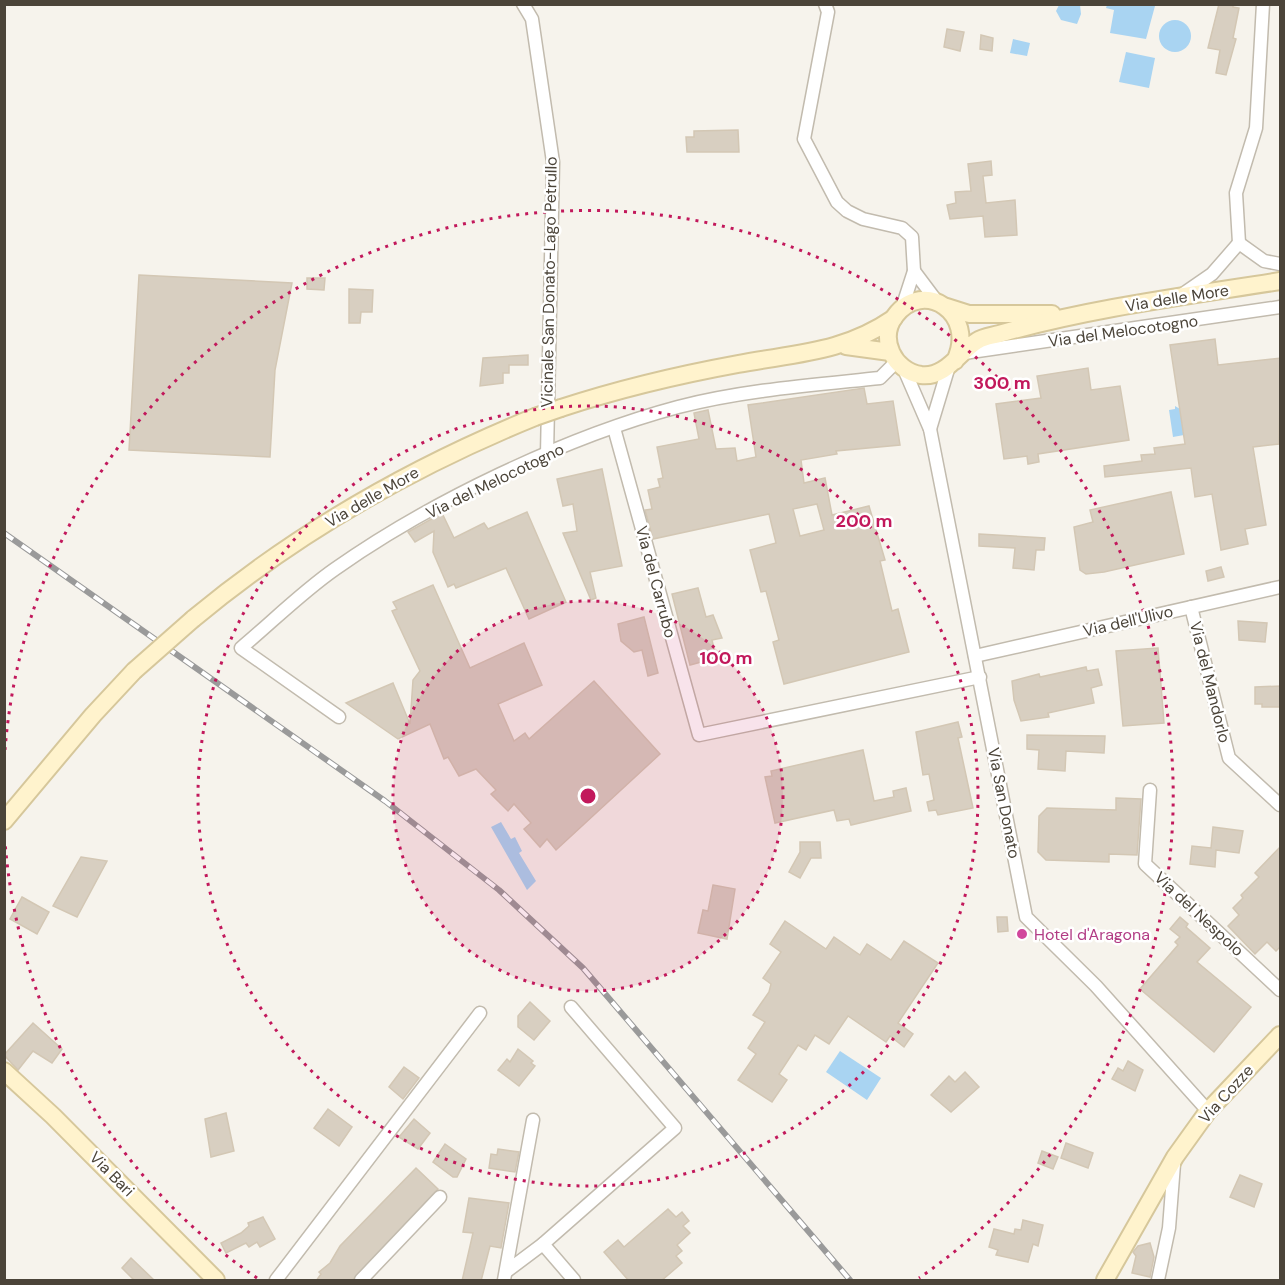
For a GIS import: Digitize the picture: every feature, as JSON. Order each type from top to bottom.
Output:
[{"type":"main road","name":"Via delle More","points":[[1074,314],[1281,281]]},
{"type":"main road","points":[[839,346],[869,335],[898,313],[920,301],[969,314],[1074,314]]},
{"type":"main road","points":[[942,305],[957,318],[962,332],[961,347],[956,360]]},
{"type":"main road","points":[[897,361],[888,335],[898,313]]},
{"type":"main road","points":[[839,346],[897,361],[922,375],[940,372],[978,340],[1074,314]]},
{"type":"main road","name":"Via delle More","points":[[4,821],[93,715],[134,671],[193,618],[263,564],[376,493],[438,460],[561,408],[654,382],[839,346]]},
{"type":"main road","name":"Via Cozze","points":[[1105,1281],[1175,1157],[1208,1111],[1281,1035]]},
{"type":"main road","name":"Via Bari","points":[[4,1071],[53,1116],[209,1277]]},
{"type":"street","name":"Vicinale San Donato-Lago Petrullo","points":[[523,4],[532,19],[552,162],[547,454]]},
{"type":"street","points":[[825,4],[828,12],[804,140],[837,202],[847,211],[863,219],[902,228],[912,237],[914,271],[898,313]]},
{"type":"street","points":[[1177,297],[1212,274],[1239,243],[1236,193],[1256,128],[1263,4]]},
{"type":"street","points":[[1239,243],[1264,261],[1281,264]]},
{"type":"street","points":[[914,271],[942,305]]},
{"type":"street","name":"Via del Melocotogno","points":[[956,360],[1281,307]]},
{"type":"street","points":[[930,429],[956,360]]},
{"type":"street","name":"Via del Melocotogno","points":[[339,717],[241,648],[334,570],[405,525],[547,454],[614,428],[680,407],[739,395],[880,378],[897,361]]},
{"type":"street","name":"Via San Donato","points":[[897,361],[930,429],[1026,917],[1096,986],[1208,1111]]},
{"type":"street","name":"Via del Carrubo","points":[[614,428],[699,735],[980,677]]},
{"type":"street","name":"Via dell'Ulivo","points":[[975,656],[1281,587]]},
{"type":"street","name":"Via del Mandorlo","points":[[1191,607],[1229,758],[1281,806]]},
{"type":"street","name":"Via del Nespolo","points":[[1150,790],[1145,864],[1281,990]]},
{"type":"street","points":[[506,1276],[675,1128],[571,1007]]},
{"type":"street","points":[[276,1281],[480,1013]]},
{"type":"street","points":[[506,1276],[533,1120]]},
{"type":"street","points":[[1158,1281],[1169,1228],[1175,1157]]},
{"type":"street","points":[[361,1281],[440,1197]]},
{"type":"street","points":[[543,1244],[574,1281]]},
{"type":"water","points":[[1059,5],[1080,5],[1081,14],[1077,24],[1061,20],[1056,11]]},
{"type":"water","points":[[1107,5],[1155,6],[1146,39],[1110,33],[1114,10],[1106,8]]},
{"type":"water","points":[[1175,20],[1187,24],[1191,36],[1187,48],[1175,52],[1163,48],[1159,36],[1163,24]]},
{"type":"water","points":[[1013,39],[1030,43],[1027,56],[1010,53]]},
{"type":"water","points":[[1126,52],[1155,58],[1149,88],[1119,82]]},
{"type":"water","points":[[1175,406],[1180,409],[1184,435],[1173,437],[1169,410],[1175,409]]},
{"type":"water","points":[[501,822],[511,839],[515,837],[522,851],[519,853],[536,881],[527,890],[491,827]]},
{"type":"water","points":[[840,1051],[881,1078],[867,1100],[826,1072]]},
{"type":"building","points":[[1219,4],[1233,4],[1233,7],[1239,8],[1233,38],[1236,39],[1226,75],[1216,73],[1220,50],[1208,48]]},
{"type":"building","points":[[947,29],[964,32],[960,51],[944,47]]},
{"type":"building","points":[[981,35],[993,38],[992,51],[980,49]]},
{"type":"building","points":[[738,130],[739,152],[687,152],[686,137],[694,137],[694,131]]},
{"type":"building","points":[[991,161],[992,175],[983,176],[986,203],[1015,200],[1017,235],[985,237],[983,216],[950,219],[947,205],[956,203],[955,192],[971,191],[968,164]]},
{"type":"building","points":[[139,275],[292,283],[275,370],[270,457],[129,450]]},
{"type":"building","points":[[307,278],[325,278],[324,290],[307,289]]},
{"type":"building","points":[[349,289],[373,290],[372,312],[361,312],[360,323],[349,323]]},
{"type":"building","points":[[1215,339],[1218,365],[1281,358],[1279,444],[1253,447],[1266,525],[1245,529],[1248,544],[1221,550],[1212,494],[1195,497],[1191,468],[1105,477],[1104,466],[1142,461],[1141,455],[1155,454],[1154,448],[1185,444],[1170,345]]},
{"type":"building","points":[[528,355],[528,365],[509,365],[509,373],[503,373],[503,383],[480,386],[483,358]]},
{"type":"building","points":[[1088,368],[1091,390],[1120,386],[1129,440],[1038,454],[1039,462],[1028,464],[1027,456],[1004,459],[996,404],[1041,398],[1037,376]]},
{"type":"building","points":[[864,388],[867,404],[893,401],[900,445],[836,451],[837,454],[801,460],[804,483],[825,478],[832,515],[869,506],[885,560],[880,561],[892,611],[898,609],[909,652],[784,684],[773,642],[779,640],[766,591],[761,592],[750,550],[776,543],[769,514],[653,539],[645,510],[652,509],[648,490],[660,487],[658,479],[663,478],[657,447],[699,439],[694,413],[708,410],[716,449],[735,448],[737,461],[756,457],[748,405]],"holes":[[[817,504],[824,530],[800,536],[793,509]]]},
{"type":"building","points":[[602,469],[622,566],[590,572],[596,598],[591,600],[563,533],[577,531],[573,504],[563,506],[557,479]]},
{"type":"building","points":[[1171,492],[1184,554],[1104,572],[1086,574],[1080,570],[1074,527],[1093,522],[1090,510]]},
{"type":"building","points":[[527,512],[566,602],[529,619],[506,568],[456,588],[454,584],[448,587],[433,552],[434,531],[415,542],[408,532],[442,513],[454,538],[484,523],[488,529]]},
{"type":"building","points":[[979,534],[1045,538],[1044,550],[1036,550],[1034,570],[1013,568],[1015,548],[979,546]]},
{"type":"building","points":[[1221,567],[1224,577],[1208,581],[1206,571]]},
{"type":"building","points":[[433,585],[470,668],[524,643],[542,685],[498,704],[514,741],[525,733],[529,739],[594,681],[660,754],[556,850],[547,839],[540,847],[524,829],[531,823],[514,804],[508,811],[491,794],[496,790],[476,769],[459,776],[448,757],[444,759],[430,724],[398,739],[346,703],[393,683],[410,724],[413,680],[420,671],[392,611],[397,609],[393,602]]},
{"type":"building","points":[[698,588],[706,617],[713,615],[722,638],[712,640],[716,658],[690,665],[672,594]]},
{"type":"building","points":[[644,617],[658,673],[648,676],[642,650],[634,652],[621,641],[618,624]]},
{"type":"building","points":[[1238,621],[1267,623],[1265,642],[1239,640]]},
{"type":"building","points":[[1158,648],[1164,723],[1123,726],[1116,651]]},
{"type":"building","points":[[1086,667],[1087,671],[1098,669],[1102,685],[1091,688],[1094,703],[1048,713],[1049,717],[1021,721],[1014,700],[1012,681],[1039,674],[1040,677]]},
{"type":"building","points":[[1281,686],[1281,707],[1262,707],[1262,704],[1255,704],[1255,687]]},
{"type":"building","points":[[958,722],[962,737],[958,738],[973,808],[938,815],[936,810],[929,811],[927,802],[934,800],[929,774],[923,775],[916,732]]},
{"type":"building","points":[[1027,735],[1105,736],[1104,753],[1066,751],[1065,771],[1038,769],[1039,750],[1027,749]]},
{"type":"building","points":[[863,750],[874,801],[894,797],[893,791],[906,788],[911,811],[851,825],[849,819],[837,821],[834,810],[775,823],[765,777],[772,776],[771,771]]},
{"type":"building","points":[[1116,798],[1141,799],[1137,855],[1109,854],[1109,862],[1046,860],[1038,852],[1039,816],[1047,808],[1116,810]]},
{"type":"building","points":[[1213,827],[1243,831],[1239,853],[1216,850],[1215,867],[1190,864],[1192,846],[1211,848]]},
{"type":"building","points":[[800,842],[820,842],[821,858],[811,858],[800,878],[789,872],[800,852]]},
{"type":"building","points":[[1281,846],[1281,946],[1276,951],[1267,942],[1255,954],[1228,926],[1239,915],[1233,908],[1243,898],[1241,895],[1259,877],[1255,873]]},
{"type":"building","points":[[81,857],[107,861],[77,917],[53,906]]},
{"type":"building","points":[[713,885],[735,889],[727,939],[698,933],[703,910],[708,911]]},
{"type":"building","points":[[22,897],[49,912],[37,934],[10,919]]},
{"type":"building","points":[[997,917],[1007,917],[1008,931],[998,932]]},
{"type":"building","points":[[1180,917],[1188,924],[1186,927],[1210,948],[1197,962],[1251,1007],[1214,1052],[1140,989],[1178,945],[1175,942],[1180,937],[1170,929]]},
{"type":"building","points":[[785,921],[826,949],[834,937],[860,955],[867,944],[891,960],[904,941],[938,963],[898,1023],[913,1034],[904,1047],[890,1036],[886,1042],[848,1016],[829,1044],[815,1035],[806,1050],[798,1045],[779,1074],[787,1080],[772,1102],[738,1080],[756,1054],[748,1048],[765,1022],[753,1015],[769,992],[771,984],[763,978],[781,952],[770,944]]},
{"type":"building","points":[[530,1002],[550,1021],[534,1040],[518,1027],[518,1016]]},
{"type":"building","points":[[33,1023],[62,1049],[52,1063],[33,1051],[18,1070],[4,1055]]},
{"type":"building","points":[[518,1049],[533,1061],[531,1063],[535,1066],[519,1086],[498,1070],[507,1059],[510,1062]]},
{"type":"building","points":[[1128,1061],[1143,1070],[1135,1091],[1112,1079],[1118,1068],[1123,1071]]},
{"type":"building","points":[[404,1067],[419,1078],[403,1099],[389,1087]]},
{"type":"building","points":[[965,1072],[979,1087],[951,1112],[931,1095],[949,1076],[955,1082]]},
{"type":"building","points":[[328,1109],[352,1127],[339,1146],[314,1128]]},
{"type":"building","points":[[226,1113],[234,1151],[211,1157],[205,1119]]},
{"type":"building","points":[[414,1119],[430,1133],[418,1149],[399,1137]]},
{"type":"building","points":[[1066,1143],[1093,1153],[1088,1168],[1061,1158]]},
{"type":"building","points":[[445,1144],[466,1159],[457,1177],[453,1177],[433,1162]]},
{"type":"building","points":[[498,1149],[519,1152],[515,1172],[489,1168],[491,1154],[497,1155]]},
{"type":"building","points":[[1042,1151],[1058,1157],[1053,1169],[1038,1163]]},
{"type":"building","points":[[416,1168],[438,1189],[352,1281],[316,1281],[321,1274],[319,1272],[330,1263],[340,1246]]},
{"type":"building","points":[[1240,1175],[1262,1184],[1254,1207],[1230,1197]]},
{"type":"building","points":[[469,1198],[509,1203],[501,1248],[490,1246],[481,1281],[462,1281],[473,1233],[463,1232]]},
{"type":"building","points":[[668,1209],[676,1217],[682,1212],[689,1221],[683,1226],[690,1233],[677,1245],[682,1251],[676,1256],[682,1263],[661,1281],[629,1281],[604,1252],[618,1240],[624,1247]]},
{"type":"building","points":[[263,1217],[275,1239],[260,1247],[257,1242],[249,1247],[246,1243],[226,1253],[221,1243],[241,1233],[249,1226],[248,1223]]},
{"type":"building","points":[[1023,1220],[1043,1225],[1038,1246],[1033,1244],[1028,1262],[996,1255],[998,1250],[989,1247],[994,1229],[1014,1234],[1015,1229],[1021,1230]]},
{"type":"building","points":[[1150,1243],[1154,1257],[1150,1277],[1132,1273],[1136,1256],[1133,1252],[1138,1246]]},
{"type":"building","points":[[131,1258],[155,1281],[135,1281],[122,1268]]},
{"type":"railway","points":[[4,533],[385,801],[499,890],[583,968],[850,1280]]},
{"type":"place","name":"Hotel d'Aragona","points":[[1022,934]]}]
